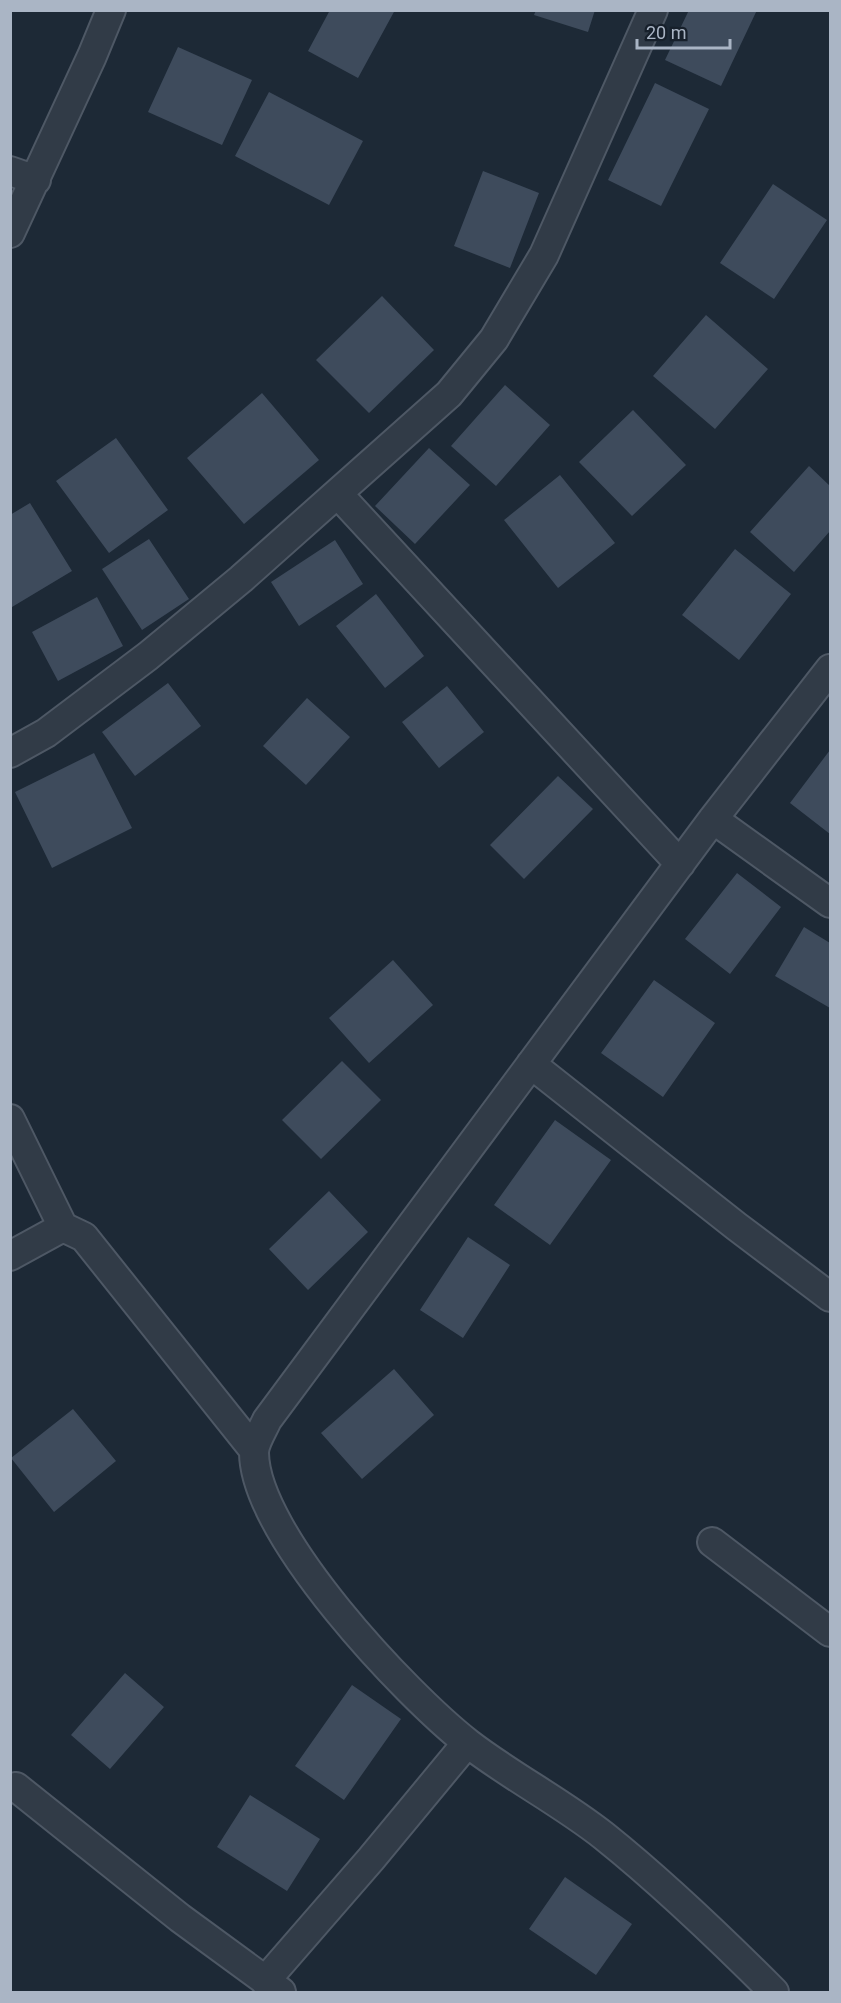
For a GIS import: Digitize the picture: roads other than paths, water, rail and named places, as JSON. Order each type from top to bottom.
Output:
[{"type":"street","points":[[10,232],[23,176],[111,10]]},
{"type":"street","points":[[10,753],[46,733],[148,656],[338,494],[449,394],[494,339],[544,255],[653,10]]},
{"type":"street","points":[[338,494],[680,864]]},
{"type":"street","points":[[774,1992],[718,1936],[604,1836],[467,1743],[396,1678],[345,1620],[292,1546],[269,1507],[257,1478],[254,1450],[267,1420],[713,819],[831,669]]},
{"type":"street","points":[[713,819],[831,903]]},
{"type":"street","points":[[531,1064],[736,1226],[831,1297]]},
{"type":"street","points":[[10,1119],[63,1227],[84,1237],[254,1450]]},
{"type":"street","points":[[10,1256],[63,1227]]},
{"type":"street","points":[[712,1542],[831,1632]]},
{"type":"street","points":[[16,1787],[180,1918],[273,1987],[371,1859],[467,1743]]}]
